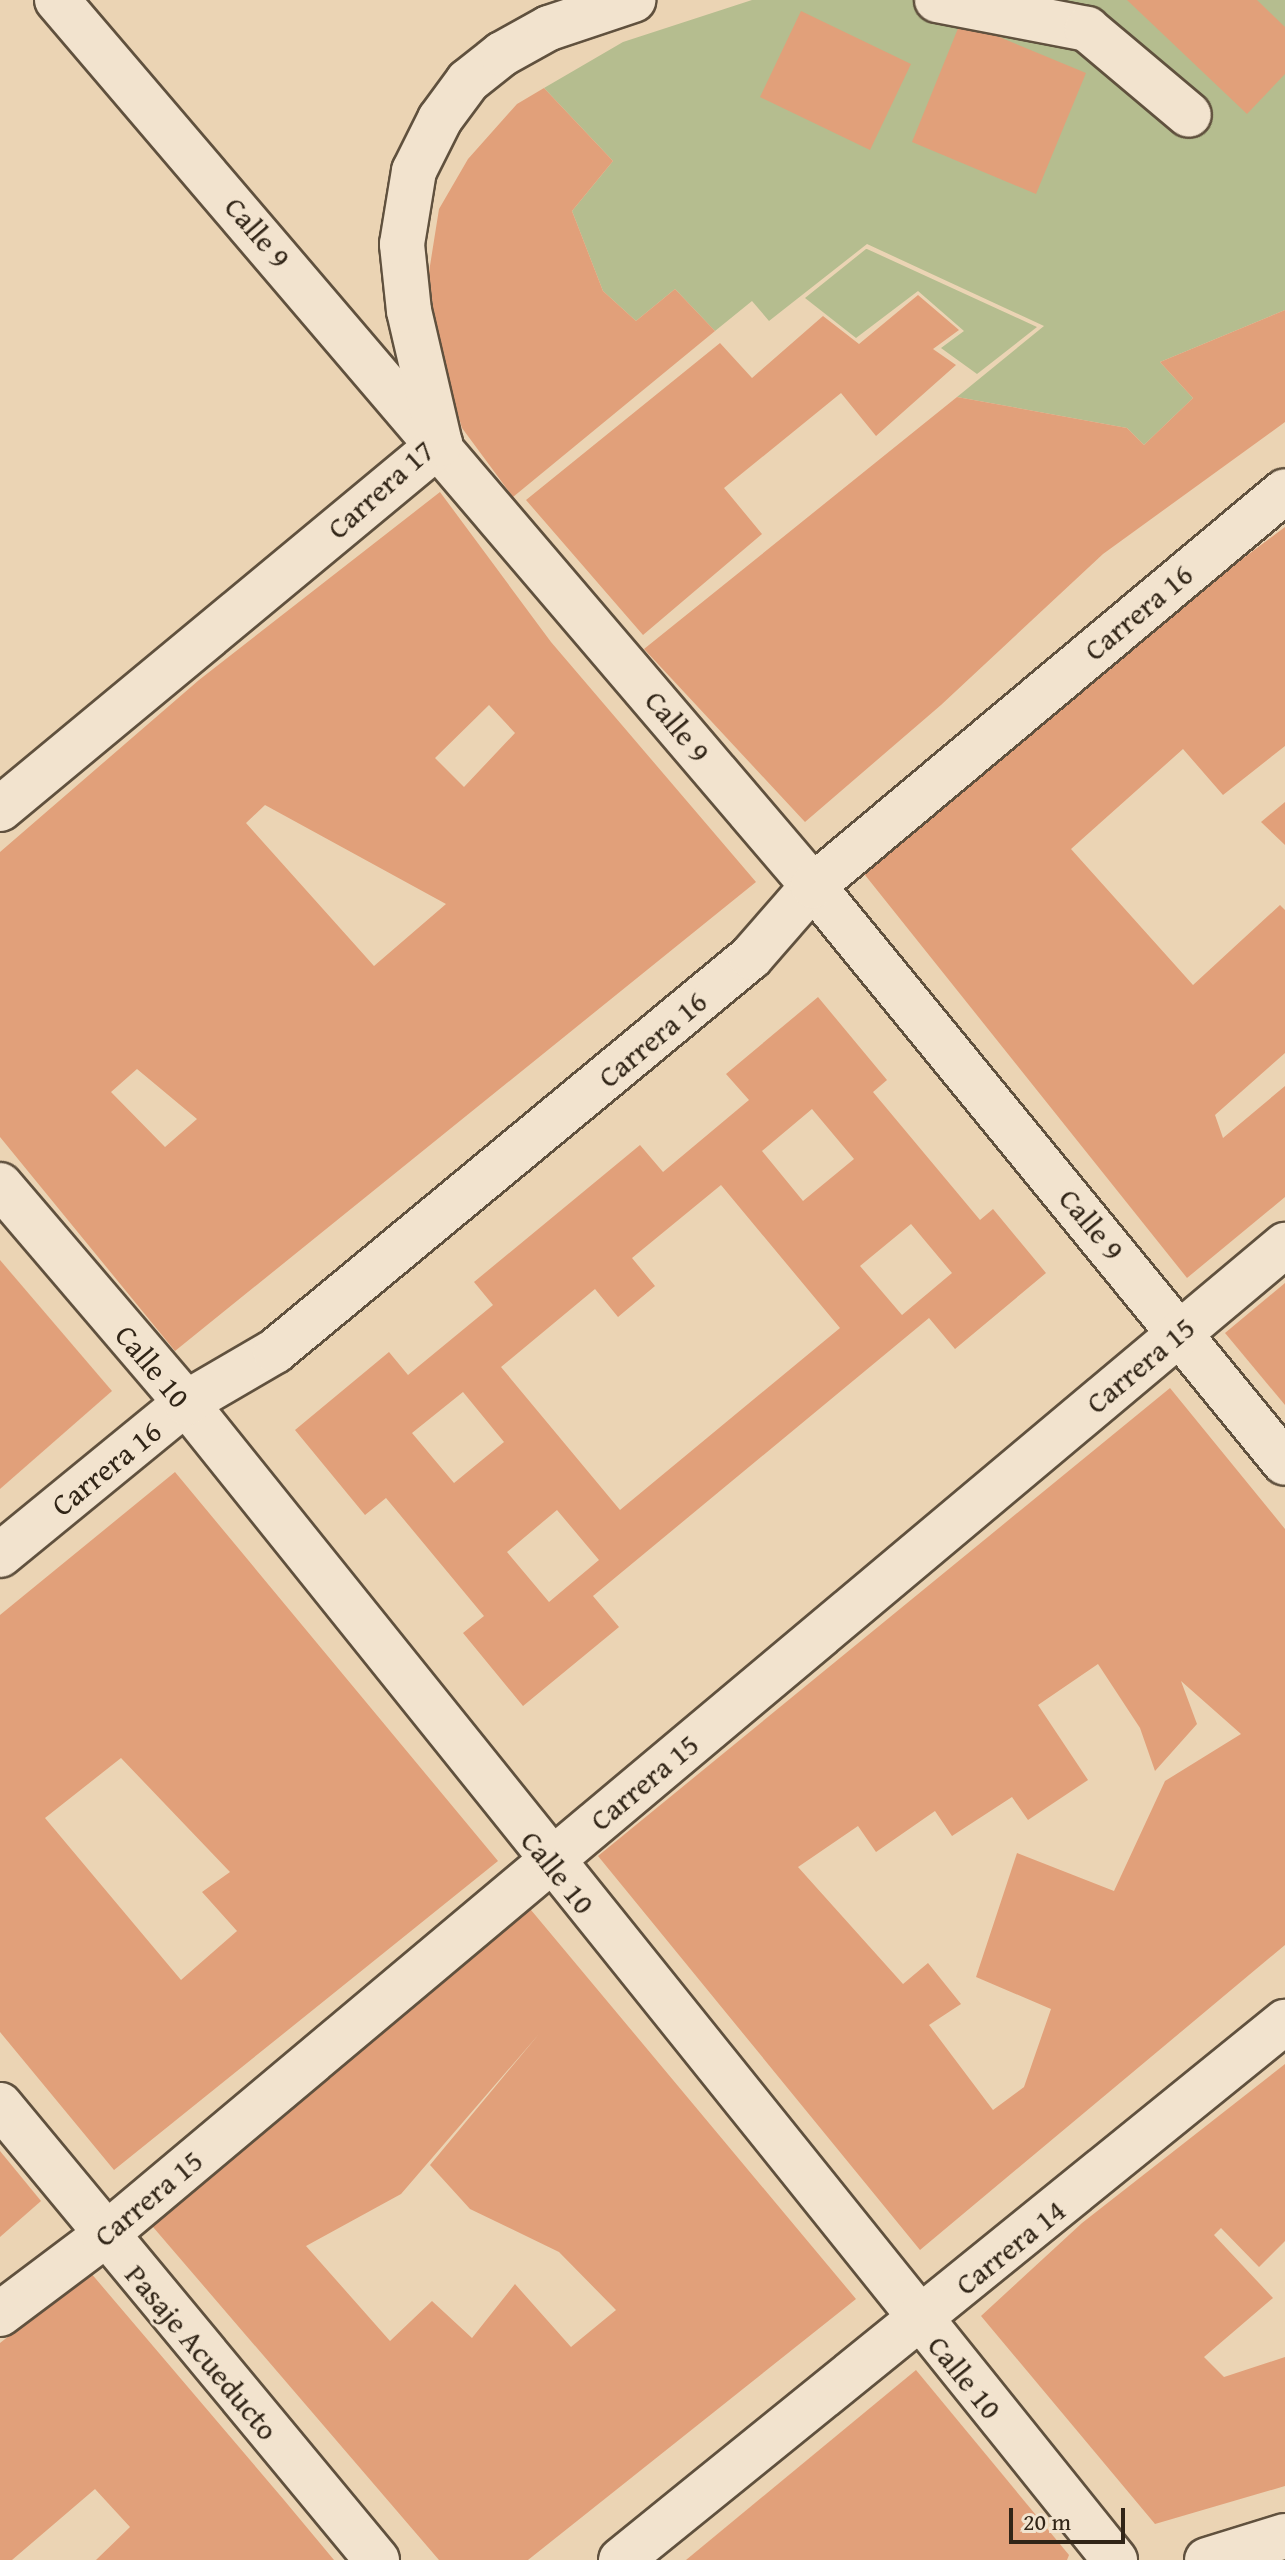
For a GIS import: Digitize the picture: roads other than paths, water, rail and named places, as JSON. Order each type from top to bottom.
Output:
[{"type":"street","name":"Calle 9","points":[[57,0],[440,444],[813,886],[1181,1331],[1285,1463]]},
{"type":"street","name":"Carrera 17","points":[[0,809],[440,444],[409,311],[402,244],[414,171],[449,106],[468,81],[502,54],[549,28],[633,0]]},
{"type":"street","points":[[937,0],[1087,29],[1189,115]]},
{"type":"street","name":"Carrera 16","points":[[0,1555],[186,1403],[275,1351],[751,957],[813,886],[1282,492]]},
{"type":"street","name":"Calle 10","points":[[0,1185],[186,1403],[920,2322],[1115,2560]]},
{"type":"street","name":"Carrera 15","points":[[0,2314],[104,2236],[1285,1245]]},
{"type":"street","name":"Carrera 14","points":[[621,2560],[920,2322],[1285,2022]]},
{"type":"street","name":"Pasaje Acueducto","points":[[0,2105],[104,2236],[377,2560]]},
{"type":"street","points":[[1207,2560],[1285,2536]]}]
